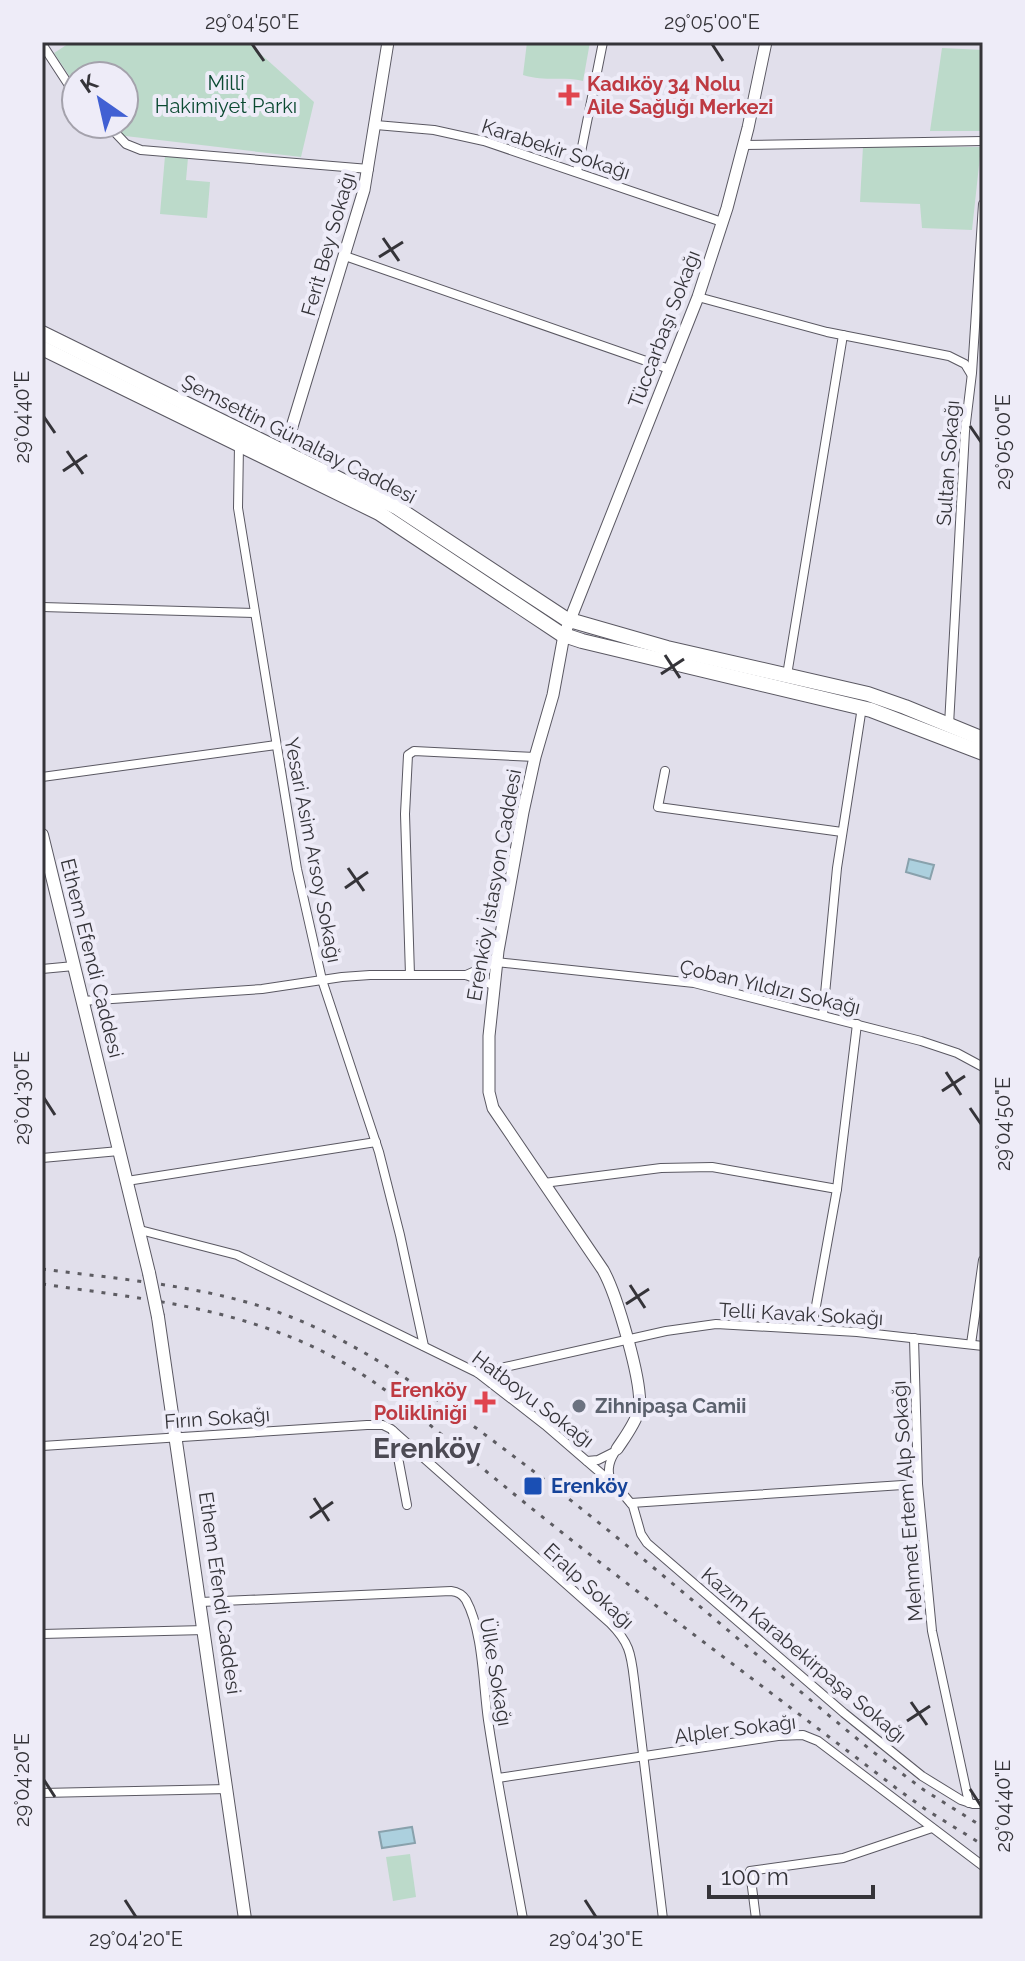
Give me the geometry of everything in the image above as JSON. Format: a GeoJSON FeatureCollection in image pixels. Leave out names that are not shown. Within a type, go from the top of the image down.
{"type":"FeatureCollection","features":[{"type":"Feature","properties":{"kind":"main road","name":"Şemsettin Günaltay Caddesi"},"geometry":{"type":"LineString","coordinates":[[42,333],[401,510],[571,621],[667,648],[876,697],[983,739]]}},
{"type":"Feature","properties":{"kind":"main road","name":"Şemsettin Günaltay Caddesi"},"geometry":{"type":"LineString","coordinates":[[46,352],[385,517],[564,635],[862,707],[983,753]]}},
{"type":"Feature","properties":{"kind":"main road","name":"Ethem Efendi Caddesi"},"geometry":{"type":"LineString","coordinates":[[42,835],[45,862],[140,1230],[158,1317],[245,1919]]}},
{"type":"Feature","properties":{"kind":"street","name":"Ferit Bey Sokağı"},"geometry":{"type":"LineString","coordinates":[[284,453],[362,198],[388,42]]}},
{"type":"Feature","properties":{"kind":"street"},"geometry":{"type":"LineString","coordinates":[[577,172],[603,42]]}},
{"type":"Feature","properties":{"kind":"street","name":"Tüccarbaşı Sokağı"},"geometry":{"type":"LineString","coordinates":[[571,621],[698,297],[743,145],[766,42]]}},
{"type":"Feature","properties":{"kind":"street"},"geometry":{"type":"LineString","coordinates":[[42,44],[60,72]]}},
{"type":"Feature","properties":{"kind":"street","name":"Karabekir Sokağı"},"geometry":{"type":"LineString","coordinates":[[376,125],[454,133],[491,143],[722,222]]}},
{"type":"Feature","properties":{"kind":"street"},"geometry":{"type":"LineString","coordinates":[[121,140],[141,150],[369,169]]}},
{"type":"Feature","properties":{"kind":"street"},"geometry":{"type":"LineString","coordinates":[[743,145],[983,141]]}},
{"type":"Feature","properties":{"kind":"street","name":"Sultan Sokağı"},"geometry":{"type":"LineString","coordinates":[[949,725],[965,431],[983,204]]}},
{"type":"Feature","properties":{"kind":"street"},"geometry":{"type":"LineString","coordinates":[[345,256],[669,369]]}},
{"type":"Feature","properties":{"kind":"street"},"geometry":{"type":"LineString","coordinates":[[698,297],[843,335],[949,356],[966,365],[971,377]]}},
{"type":"Feature","properties":{"kind":"street"},"geometry":{"type":"LineString","coordinates":[[787,675],[843,335]]}},
{"type":"Feature","properties":{"kind":"street"},"geometry":{"type":"LineString","coordinates":[[949,356],[963,354],[973,344]]}},
{"type":"Feature","properties":{"kind":"street","name":"Yesari Asim Arsoy Sokağı"},"geometry":{"type":"LineString","coordinates":[[239,445],[237,504],[297,869],[322,980],[376,1142],[424,1346]]}},
{"type":"Feature","properties":{"kind":"street"},"geometry":{"type":"LineString","coordinates":[[42,607],[254,613]]}},
{"type":"Feature","properties":{"kind":"street"},"geometry":{"type":"LineString","coordinates":[[564,635],[571,621]]}},
{"type":"Feature","properties":{"kind":"street","name":"Erenköy İstasyon Caddesi"},"geometry":{"type":"LineString","coordinates":[[564,635],[553,695],[523,812],[496,962],[489,1045],[491,1104],[607,1276],[627,1340],[640,1405],[634,1423],[617,1449]]}},
{"type":"Feature","properties":{"kind":"street"},"geometry":{"type":"LineString","coordinates":[[823,1015],[833,900],[862,707]]}},
{"type":"Feature","properties":{"kind":"street"},"geometry":{"type":"LineString","coordinates":[[42,777],[276,745]]}},
{"type":"Feature","properties":{"kind":"street"},"geometry":{"type":"LineString","coordinates":[[410,975],[405,814],[408,755],[414,751],[535,757]]}},
{"type":"Feature","properties":{"kind":"street"},"geometry":{"type":"LineString","coordinates":[[665,771],[658,807],[842,832]]}},
{"type":"Feature","properties":{"kind":"street"},"geometry":{"type":"LineString","coordinates":[[466,975],[496,962]]}},
{"type":"Feature","properties":{"kind":"street","name":"Çoban Yıldızı Sokağı"},"geometry":{"type":"LineString","coordinates":[[496,962],[682,981],[713,987],[941,1048],[983,1067]]}},
{"type":"Feature","properties":{"kind":"street"},"geometry":{"type":"LineString","coordinates":[[42,969],[74,966]]}},
{"type":"Feature","properties":{"kind":"street"},"geometry":{"type":"LineString","coordinates":[[82,1001],[262,989],[360,975],[466,975],[493,985]]}},
{"type":"Feature","properties":{"kind":"street"},"geometry":{"type":"LineString","coordinates":[[812,1328],[837,1189],[857,1024]]}},
{"type":"Feature","properties":{"kind":"street"},"geometry":{"type":"LineString","coordinates":[[127,1181],[376,1142]]}},
{"type":"Feature","properties":{"kind":"street"},"geometry":{"type":"LineString","coordinates":[[42,1158],[119,1151]]}},
{"type":"Feature","properties":{"kind":"street"},"geometry":{"type":"LineString","coordinates":[[544,1183],[661,1168],[712,1167],[837,1189]]}},
{"type":"Feature","properties":{"kind":"street","name":"Hatboyu Sokağı"},"geometry":{"type":"LineString","coordinates":[[140,1230],[237,1255],[478,1373],[612,1482],[631,1503]]}},
{"type":"Feature","properties":{"kind":"street"},"geometry":{"type":"LineString","coordinates":[[971,1344],[983,1260]]}},
{"type":"Feature","properties":{"kind":"street","name":"Telli Kavak Sokağı"},"geometry":{"type":"LineString","coordinates":[[478,1373],[687,1327],[716,1324],[812,1328],[983,1346]]}},
{"type":"Feature","properties":{"kind":"street","name":"Mehmet Ertem Alp Sokağı"},"geometry":{"type":"LineString","coordinates":[[914,1338],[918,1484],[934,1649],[969,1803]]}},
{"type":"Feature","properties":{"kind":"street","name":"Fırın Sokağı"},"geometry":{"type":"LineString","coordinates":[[42,1446],[375,1424],[385,1425],[393,1431]]}},
{"type":"Feature","properties":{"kind":"street"},"geometry":{"type":"LineString","coordinates":[[393,1431],[407,1505]]}},
{"type":"Feature","properties":{"kind":"street","name":"Eralp Sokağı"},"geometry":{"type":"LineString","coordinates":[[393,1431],[628,1644],[663,1919]]}},
{"type":"Feature","properties":{"kind":"street"},"geometry":{"type":"LineString","coordinates":[[587,1461],[602,1459],[617,1449]]}},
{"type":"Feature","properties":{"kind":"street"},"geometry":{"type":"LineString","coordinates":[[612,1482],[609,1466],[617,1449]]}},
{"type":"Feature","properties":{"kind":"street"},"geometry":{"type":"LineString","coordinates":[[631,1503],[918,1484]]}},
{"type":"Feature","properties":{"kind":"street","name":"Kazım Karabekirpaşa Sokağı"},"geometry":{"type":"LineString","coordinates":[[631,1503],[642,1537],[647,1543],[844,1713],[956,1798],[983,1804]]}},
{"type":"Feature","properties":{"kind":"street","name":"Ülke Sokağı"},"geometry":{"type":"LineString","coordinates":[[201,1602],[459,1593],[467,1604],[477,1636],[523,1919]]}},
{"type":"Feature","properties":{"kind":"street"},"geometry":{"type":"LineString","coordinates":[[42,1634],[205,1630]]}},
{"type":"Feature","properties":{"kind":"street","name":"Alpler Sokağı"},"geometry":{"type":"LineString","coordinates":[[498,1778],[785,1735],[809,1736],[983,1866]]}},
{"type":"Feature","properties":{"kind":"street"},"geometry":{"type":"LineString","coordinates":[[42,1793],[228,1789]]}},
{"type":"Feature","properties":{"kind":"street"},"geometry":{"type":"LineString","coordinates":[[756,1919],[750,1871],[843,1858],[932,1828]]}},
{"type":"Feature","properties":{"kind":"green space","name":"Millî Hakimiyet Parkı"},"geometry":{"type":"Polygon","coordinates":[[[71,42],[252,42],[253,47],[314,102],[301,157],[140,138],[140,60],[60,62],[54,53],[71,42]]]}},
{"type":"Feature","properties":{"kind":"green space"},"geometry":{"type":"Polygon","coordinates":[[[527,42],[590,42],[583,81],[523,75],[527,42]]]}},
{"type":"Feature","properties":{"kind":"green space"},"geometry":{"type":"Polygon","coordinates":[[[942,48],[983,50],[981,131],[930,131],[942,48]]]}},
{"type":"Feature","properties":{"kind":"green space"},"geometry":{"type":"Polygon","coordinates":[[[863,146],[981,147],[972,230],[922,228],[920,204],[860,202],[863,146]]]}},
{"type":"Feature","properties":{"kind":"green space"},"geometry":{"type":"Polygon","coordinates":[[[165,156],[188,158],[186,180],[210,182],[207,218],[160,214],[165,156]]]}},
{"type":"Feature","properties":{"kind":"green space"},"geometry":{"type":"Polygon","coordinates":[[[410,1854],[416,1897],[393,1901],[386,1857],[410,1854]]]}},
{"type":"Feature","properties":{"kind":"water"},"geometry":{"type":"Polygon","coordinates":[[[909,859],[934,865],[930,879],[906,872],[909,859]]]}},
{"type":"Feature","properties":{"kind":"water"},"geometry":{"type":"Polygon","coordinates":[[[412,1827],[415,1843],[382,1848],[379,1832],[412,1827]]]}},
{"type":"Feature","properties":{"kind":"railway"},"geometry":{"type":"LineString","coordinates":[[42,1269],[200,1291],[261,1306],[321,1330],[378,1361],[460,1416],[558,1490],[872,1751],[924,1790],[983,1827]]}},
{"type":"Feature","properties":{"kind":"railway"},"geometry":{"type":"LineString","coordinates":[[42,1284],[144,1299],[242,1320],[307,1344],[361,1373],[588,1553],[896,1788],[983,1845]]}},
{"type":"Feature","properties":{"kind":"place","name":"Kadıköy 34 Nolu Aile Sağlığı Merkezi"},"geometry":{"type":"Point","coordinates":[569,95]}},
{"type":"Feature","properties":{"kind":"place","name":"Erenköy Polikliniği"},"geometry":{"type":"Point","coordinates":[485,1402]}},
{"type":"Feature","properties":{"kind":"place","name":"Zihnipaşa Camii"},"geometry":{"type":"Point","coordinates":[579,1406]}},
{"type":"Feature","properties":{"kind":"place","name":"Erenköy"},"geometry":{"type":"Point","coordinates":[533,1486]}},
{"type":"Feature","properties":{"kind":"district","name":"Erenköy"},"geometry":{"type":"Point","coordinates":[427,1448]}}]}
